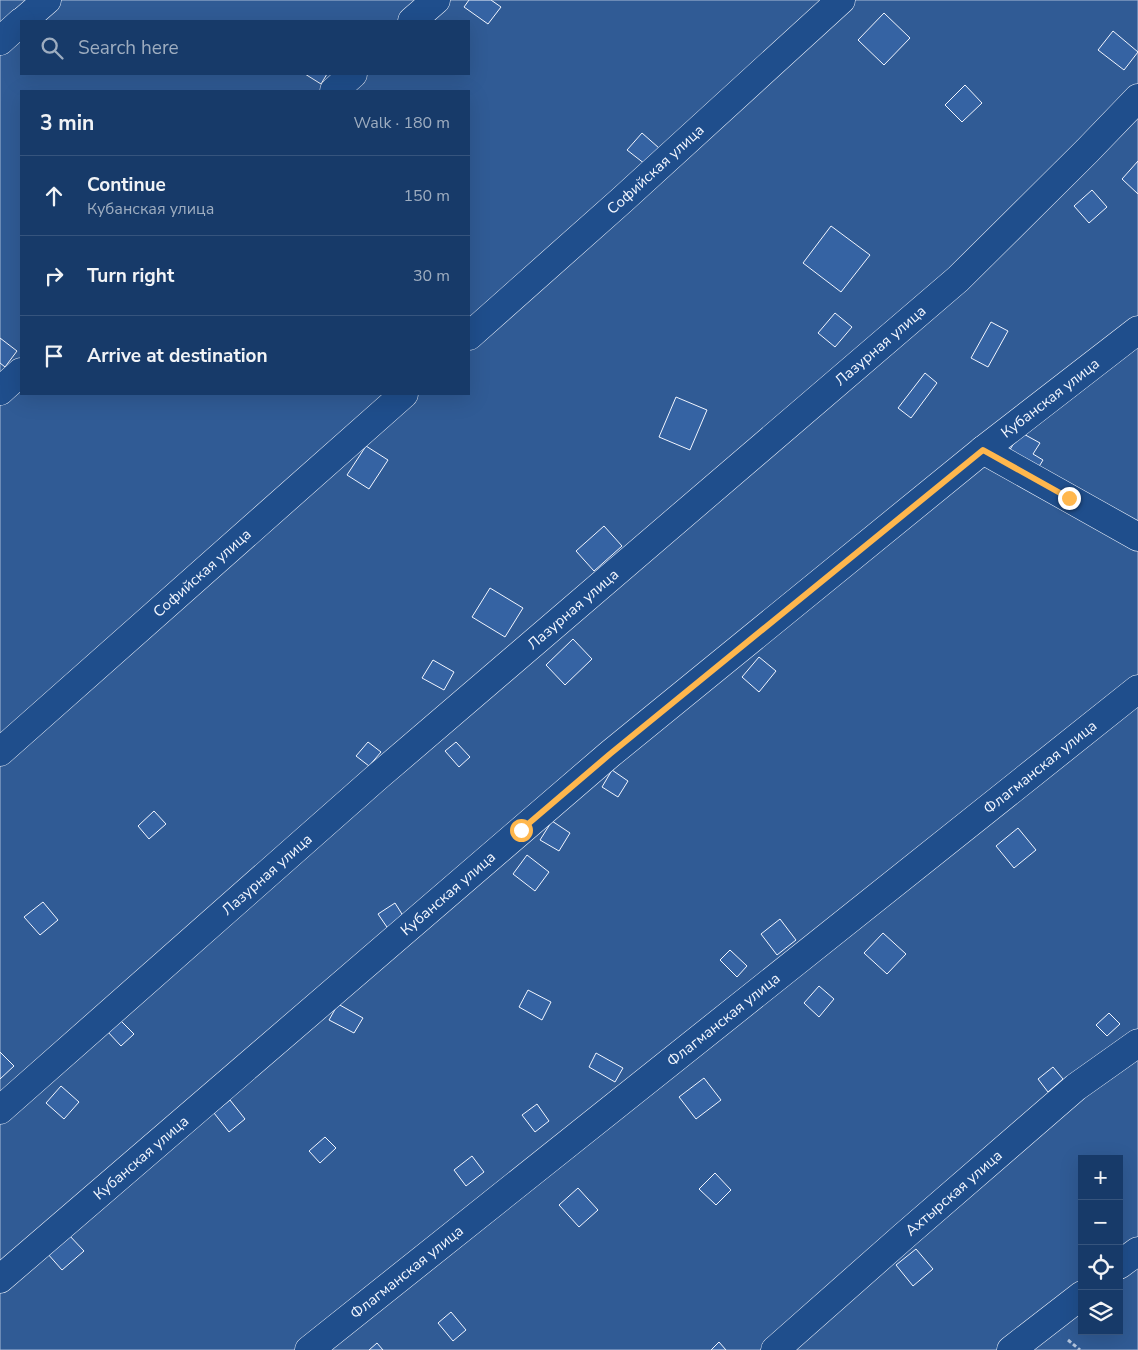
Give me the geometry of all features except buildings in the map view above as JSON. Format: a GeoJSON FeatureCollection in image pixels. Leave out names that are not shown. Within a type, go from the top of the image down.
{"type":"FeatureCollection","features":[{"type":"Feature","properties":{"kind":"lane"},"geometry":{"type":"LineString","coordinates":[[24,20],[47,0]]}},
{"type":"Feature","properties":{"kind":"lane"},"geometry":{"type":"LineString","coordinates":[[413,20],[436,0]]}},
{"type":"Feature","properties":{"kind":"lane","name":"Софийская улица"},"geometry":{"type":"LineString","coordinates":[[470,335],[629,194],[841,0]]}},
{"type":"Feature","properties":{"kind":"lane"},"geometry":{"type":"LineString","coordinates":[[0,41],[20,24]]}},
{"type":"Feature","properties":{"kind":"lane"},"geometry":{"type":"LineString","coordinates":[[335,90],[353,75]]}},
{"type":"Feature","properties":{"kind":"lane","name":"Лазурная улица"},"geometry":{"type":"LineString","coordinates":[[0,1110],[376,778],[958,279],[1138,98]]}},
{"type":"Feature","properties":{"kind":"lane","name":"Кубанская улица"},"geometry":{"type":"LineString","coordinates":[[0,1278],[610,754],[983,450],[1138,330]]}},
{"type":"Feature","properties":{"kind":"lane"},"geometry":{"type":"LineString","coordinates":[[0,391],[20,373]]}},
{"type":"Feature","properties":{"kind":"lane","name":"Софийская улица"},"geometry":{"type":"LineString","coordinates":[[0,752],[403,395]]}},
{"type":"Feature","properties":{"kind":"lane"},"geometry":{"type":"LineString","coordinates":[[983,450],[1138,537]]}},
{"type":"Feature","properties":{"kind":"lane","name":"Флагманская улица"},"geometry":{"type":"LineString","coordinates":[[309,1350],[1138,688]]}},
{"type":"Feature","properties":{"kind":"lane","name":"Ахтырская улица"},"geometry":{"type":"LineString","coordinates":[[776,1350],[1076,1087],[1138,1043]]}},
{"type":"Feature","properties":{"kind":"lane"},"geometry":{"type":"LineString","coordinates":[[1123,1263],[1138,1251]]}},
{"type":"Feature","properties":{"kind":"lane"},"geometry":{"type":"LineString","coordinates":[[1011,1350],[1078,1298]]}},
{"type":"Feature","properties":{"kind":"shaded area"},"geometry":{"type":"Polygon","coordinates":[[[0,0],[1138,0],[1138,1350],[0,1350],[0,0]]]}},
{"type":"Feature","properties":{"kind":"route"},"geometry":{"type":"LineString","coordinates":[[521,830],[610,754],[983,450],[1069,498]]}}]}
